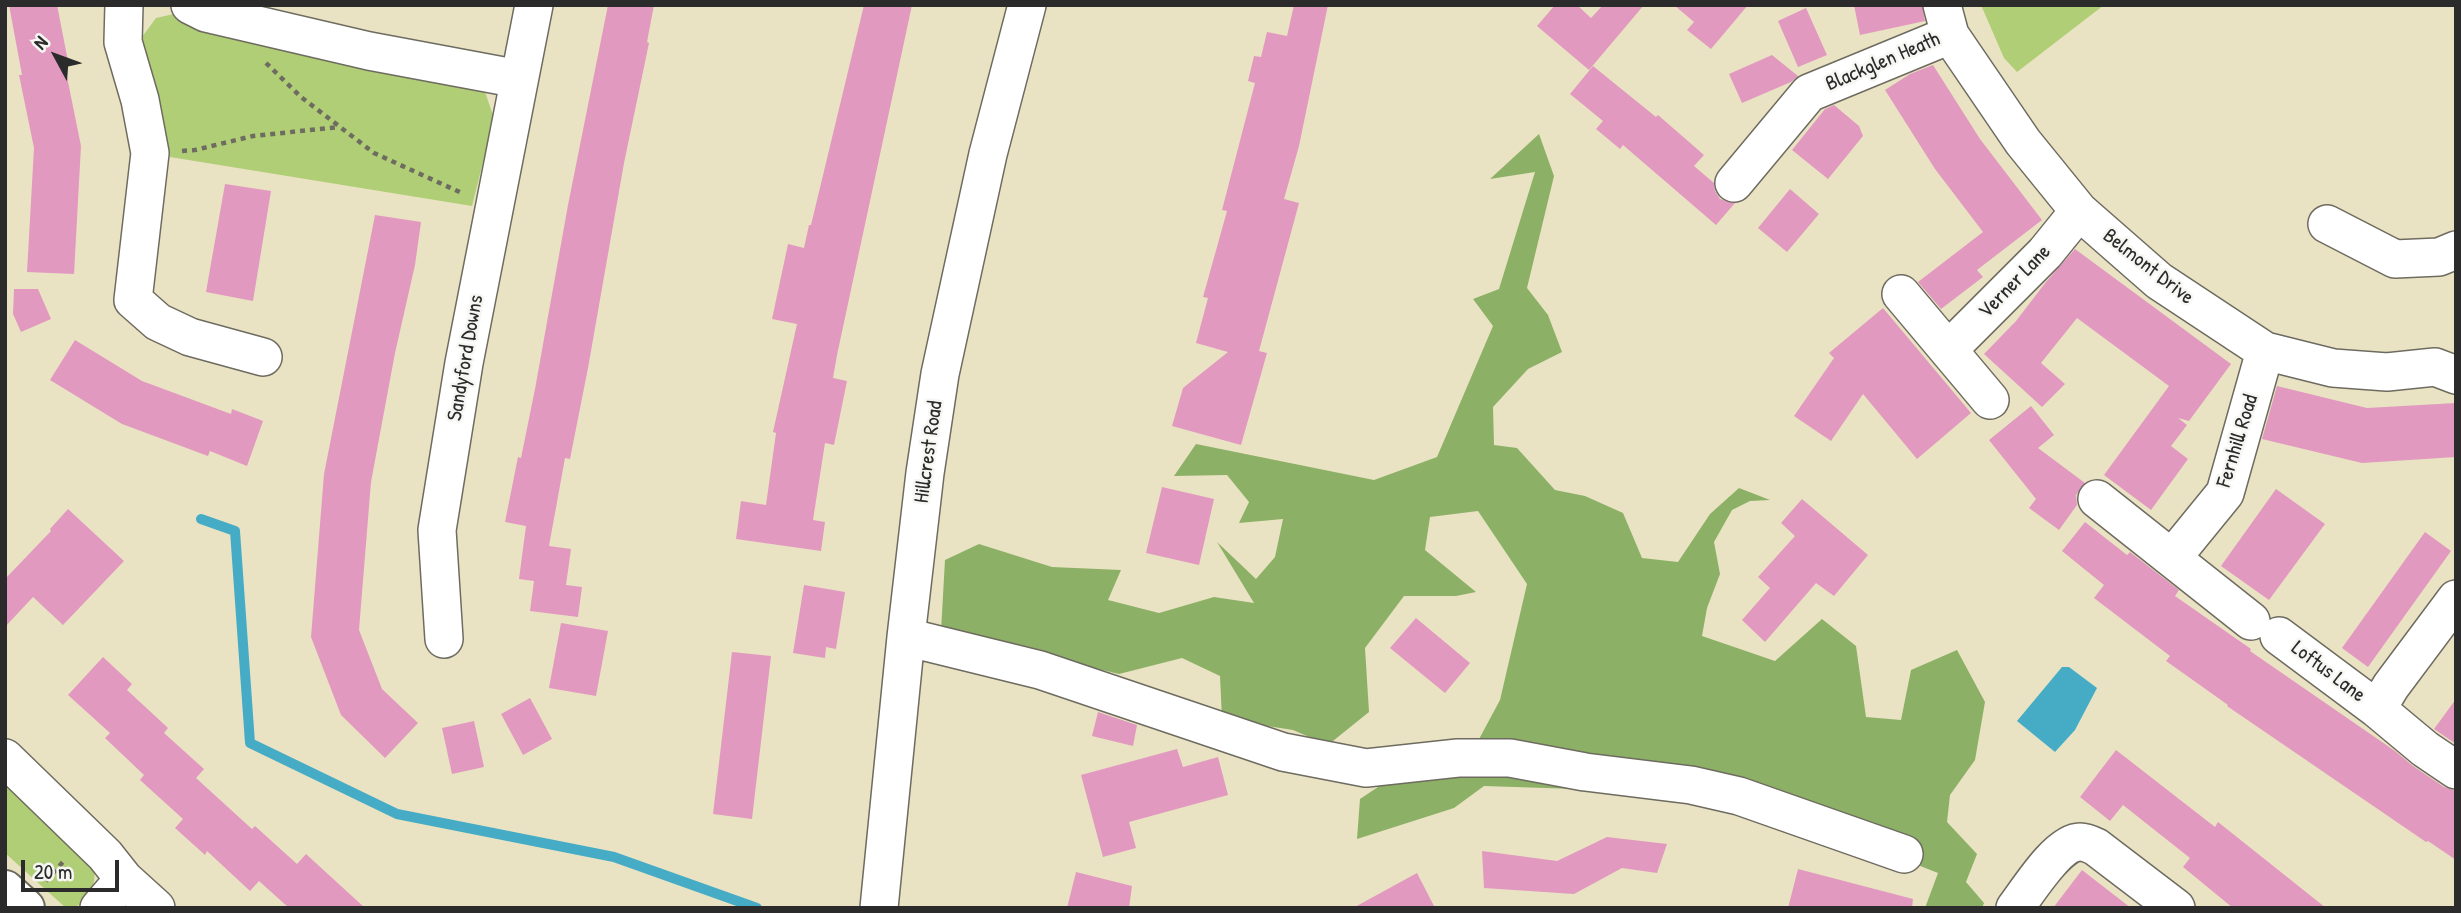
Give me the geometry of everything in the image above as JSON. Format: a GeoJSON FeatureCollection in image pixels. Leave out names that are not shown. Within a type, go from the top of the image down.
{"type":"FeatureCollection","features":[{"type":"Feature","properties":{"kind":"main road"},"geometry":{"type":"LineString","coordinates":[[5,890],[25,908]]}},
{"type":"Feature","properties":{"kind":"street"},"geometry":{"type":"LineString","coordinates":[[124,5],[123,42],[140,100],[150,153],[133,300],[158,322],[190,337],[263,357]]}},
{"type":"Feature","properties":{"kind":"street"},"geometry":{"type":"LineString","coordinates":[[190,5],[206,13],[236,21],[369,51],[519,79]]}},
{"type":"Feature","properties":{"kind":"street","name":"Sandyford Downs"},"geometry":{"type":"LineString","coordinates":[[444,639],[436,530],[464,363],[534,5]]}},
{"type":"Feature","properties":{"kind":"street","name":"Hillcrest Road"},"geometry":{"type":"LineString","coordinates":[[879,907],[925,473],[944,350],[996,120],[1027,5]]}},
{"type":"Feature","properties":{"kind":"street","name":"Blackglen Heath"},"geometry":{"type":"LineString","coordinates":[[1734,183],[1809,93],[1946,20]]}},
{"type":"Feature","properties":{"kind":"street","name":"Belmont Drive"},"geometry":{"type":"LineString","coordinates":[[1946,20],[2023,142],[2079,211],[2159,281],[2266,351],[2333,368],[2387,372],[2435,367],[2456,375]]}},
{"type":"Feature","properties":{"kind":"street","name":"Verner Lane"},"geometry":{"type":"LineString","coordinates":[[1948,350],[2045,253],[2079,211]]}},
{"type":"Feature","properties":{"kind":"street"},"geometry":{"type":"LineString","coordinates":[[2327,224],[2395,259],[2439,257],[2456,250]]}},
{"type":"Feature","properties":{"kind":"street"},"geometry":{"type":"LineString","coordinates":[[1901,294],[1990,400]]}},
{"type":"Feature","properties":{"kind":"street","name":"Fernhill Road"},"geometry":{"type":"LineString","coordinates":[[2172,558],[2225,493],[2266,351]]}},
{"type":"Feature","properties":{"kind":"street"},"geometry":{"type":"LineString","coordinates":[[2097,499],[2172,558]]}},
{"type":"Feature","properties":{"kind":"street","name":"Loftus Lane"},"geometry":{"type":"LineString","coordinates":[[2172,558],[2456,770]]}},
{"type":"Feature","properties":{"kind":"street","name":"Loftus Lane"},"geometry":{"type":"LineString","coordinates":[[2377,709],[2456,599]]}},
{"type":"Feature","properties":{"kind":"street"},"geometry":{"type":"LineString","coordinates":[[906,637],[1040,670],[1283,752],[1366,768],[1458,758],[1510,758],[1585,772],[1692,785],[1739,796],[1904,855]]}},
{"type":"Feature","properties":{"kind":"street"},"geometry":{"type":"LineString","coordinates":[[5,758],[156,908]]}},
{"type":"Feature","properties":{"kind":"street"},"geometry":{"type":"LineString","coordinates":[[2015,908],[2055,857],[2067,846],[2082,842],[2096,847],[2176,908]]}},
{"type":"Feature","properties":{"kind":"street"},"geometry":{"type":"LineString","coordinates":[[99,908],[124,879]]}},
{"type":"Feature","properties":{"kind":"path"},"geometry":{"type":"LineString","coordinates":[[236,21],[248,46],[301,97],[374,153],[494,206]]}},
{"type":"Feature","properties":{"kind":"path"},"geometry":{"type":"LineString","coordinates":[[150,153],[195,150],[253,136],[340,127]]}},
{"type":"Feature","properties":{"kind":"green space"},"geometry":{"type":"Polygon","coordinates":[[[1981,5],[2104,5],[2017,72],[2004,58],[1981,5]]]}},
{"type":"Feature","properties":{"kind":"green space"},"geometry":{"type":"Polygon","coordinates":[[[174,14],[204,27],[474,83],[485,92],[494,118],[472,206],[170,157],[161,114],[143,56],[142,37],[156,18],[174,14]]]}},
{"type":"Feature","properties":{"kind":"green space"},"geometry":{"type":"Polygon","coordinates":[[[1539,134],[1554,176],[1527,288],[1548,315],[1562,352],[1528,369],[1493,407],[1494,445],[1517,448],[1555,490],[1585,496],[1623,513],[1642,558],[1678,562],[1710,514],[1739,488],[1770,500],[1750,501],[1732,510],[1714,542],[1720,574],[1707,608],[1702,636],[1775,661],[1822,619],[1856,646],[1866,717],[1901,720],[1911,670],[1957,650],[1985,702],[1975,760],[1950,795],[1947,822],[1977,854],[1966,882],[1984,903],[1982,908],[1925,908],[1938,873],[1837,833],[1722,782],[1677,803],[1576,789],[1484,786],[1454,808],[1357,839],[1360,799],[1423,757],[1478,741],[1500,700],[1527,584],[1478,511],[1430,517],[1425,550],[1476,592],[1456,596],[1404,596],[1365,648],[1369,712],[1328,745],[1293,730],[1222,719],[1220,676],[1182,658],[1119,674],[941,631],[945,560],[979,544],[1052,567],[1121,570],[1108,600],[1159,613],[1214,597],[1254,603],[1217,542],[1256,579],[1275,557],[1283,519],[1239,523],[1249,502],[1227,475],[1174,476],[1196,444],[1374,480],[1437,457],[1493,326],[1473,299],[1499,289],[1535,172],[1490,179],[1539,134]]]}},
{"type":"Feature","properties":{"kind":"green space"},"geometry":{"type":"Polygon","coordinates":[[[5,779],[94,868],[92,889],[80,905],[66,908],[5,853],[5,779]]]}},
{"type":"Feature","properties":{"kind":"water"},"geometry":{"type":"Polygon","coordinates":[[[2062,667],[2069,667],[2097,688],[2075,730],[2055,752],[2017,721],[2062,667]]]}},
{"type":"Feature","properties":{"kind":"building"},"geometry":{"type":"Polygon","coordinates":[[[9,5],[57,5],[68,61],[64,62],[81,146],[74,274],[27,272],[34,148],[19,75],[22,75],[9,5]]]}},
{"type":"Feature","properties":{"kind":"building"},"geometry":{"type":"Polygon","coordinates":[[[608,5],[654,5],[588,368],[570,459],[565,458],[549,546],[571,549],[566,585],[582,587],[578,617],[530,611],[534,581],[519,579],[526,526],[505,522],[535,389],[608,5]]]}},
{"type":"Feature","properties":{"kind":"building"},"geometry":{"type":"Polygon","coordinates":[[[864,5],[912,5],[833,378],[847,381],[834,445],[825,443],[813,520],[825,522],[821,551],[736,539],[741,501],[766,505],[776,433],[773,432],[797,324],[772,319],[788,244],[804,248],[811,225],[864,5]]]}},
{"type":"Feature","properties":{"kind":"building"},"geometry":{"type":"Polygon","coordinates":[[[1294,5],[1328,5],[1299,146],[1284,199],[1299,203],[1259,351],[1267,353],[1241,445],[1172,426],[1183,388],[1228,352],[1196,343],[1208,298],[1203,297],[1227,211],[1222,210],[1255,83],[1248,81],[1254,56],[1261,57],[1267,32],[1287,36],[1294,5]]]}},
{"type":"Feature","properties":{"kind":"building"},"geometry":{"type":"Polygon","coordinates":[[[1555,5],[1577,5],[1591,18],[1603,5],[1644,5],[1589,70],[1537,26],[1555,5]]]}},
{"type":"Feature","properties":{"kind":"building"},"geometry":{"type":"Polygon","coordinates":[[[1674,5],[1748,5],[1711,49],[1687,30],[1694,22],[1674,5]]]}},
{"type":"Feature","properties":{"kind":"building"},"geometry":{"type":"Polygon","coordinates":[[[1854,5],[1922,5],[1925,21],[1860,35],[1854,5]]]}},
{"type":"Feature","properties":{"kind":"building"},"geometry":{"type":"Polygon","coordinates":[[[1806,8],[1827,55],[1798,67],[1778,21],[1806,8]]]}},
{"type":"Feature","properties":{"kind":"building"},"geometry":{"type":"Polygon","coordinates":[[[1772,55],[1798,76],[1791,82],[1742,103],[1729,74],[1772,55]]]}},
{"type":"Feature","properties":{"kind":"building"},"geometry":{"type":"Polygon","coordinates":[[[1933,65],[1980,139],[2042,220],[1977,270],[1983,277],[1941,309],[1918,282],[1983,232],[1935,169],[1885,90],[1910,74],[1933,65]]]}},
{"type":"Feature","properties":{"kind":"building"},"geometry":{"type":"Polygon","coordinates":[[[1593,66],[1656,117],[1658,115],[1704,155],[1694,166],[1714,183],[1720,199],[1735,203],[1716,225],[1623,145],[1620,149],[1596,129],[1603,121],[1570,94],[1593,66]]]}},
{"type":"Feature","properties":{"kind":"building"},"geometry":{"type":"Polygon","coordinates":[[[1834,105],[1859,126],[1863,136],[1828,179],[1792,150],[1825,109],[1834,105]]]}},
{"type":"Feature","properties":{"kind":"building"},"geometry":{"type":"Polygon","coordinates":[[[225,184],[271,191],[253,301],[206,292],[225,184]]]}},
{"type":"Feature","properties":{"kind":"building"},"geometry":{"type":"Polygon","coordinates":[[[1790,189],[1819,214],[1787,252],[1758,228],[1790,189]]]}},
{"type":"Feature","properties":{"kind":"building"},"geometry":{"type":"Polygon","coordinates":[[[375,215],[421,222],[415,265],[395,353],[371,482],[359,630],[382,689],[418,723],[385,758],[341,715],[311,637],[324,474],[375,215]]]}},
{"type":"Feature","properties":{"kind":"building"},"geometry":{"type":"Polygon","coordinates":[[[2075,249],[2231,364],[2189,421],[2178,418],[2187,425],[2171,446],[2188,459],[2151,510],[2104,475],[2169,386],[2077,318],[2041,363],[2065,384],[2042,407],[1984,354],[2016,321],[2075,249]]]}},
{"type":"Feature","properties":{"kind":"building"},"geometry":{"type":"Polygon","coordinates":[[[14,289],[38,289],[51,319],[21,332],[13,314],[14,289]]]}},
{"type":"Feature","properties":{"kind":"building"},"geometry":{"type":"Polygon","coordinates":[[[1883,308],[1971,413],[1917,459],[1863,394],[1831,441],[1794,416],[1834,358],[1829,353],[1883,308]]]}},
{"type":"Feature","properties":{"kind":"building"},"geometry":{"type":"Polygon","coordinates":[[[75,340],[142,381],[231,414],[232,409],[263,421],[247,466],[210,451],[208,456],[122,424],[50,380],[75,340]]]}},
{"type":"Feature","properties":{"kind":"building"},"geometry":{"type":"Polygon","coordinates":[[[2277,386],[2367,408],[2456,403],[2456,457],[2362,463],[2262,439],[2277,386]]]}},
{"type":"Feature","properties":{"kind":"building"},"geometry":{"type":"Polygon","coordinates":[[[2031,406],[2054,435],[2038,448],[2085,483],[2076,495],[2077,505],[2059,530],[2029,508],[2036,499],[1989,440],[2031,406]]]}},
{"type":"Feature","properties":{"kind":"building"},"geometry":{"type":"Polygon","coordinates":[[[1162,487],[1214,499],[1199,565],[1146,553],[1162,487]]]}},
{"type":"Feature","properties":{"kind":"building"},"geometry":{"type":"Polygon","coordinates":[[[2276,489],[2325,524],[2269,600],[2221,566],[2276,489]]]}},
{"type":"Feature","properties":{"kind":"building"},"geometry":{"type":"Polygon","coordinates":[[[1802,499],[1868,555],[1834,596],[1816,583],[1765,642],[1742,620],[1770,588],[1758,577],[1795,536],[1781,523],[1802,499]]]}},
{"type":"Feature","properties":{"kind":"building"},"geometry":{"type":"Polygon","coordinates":[[[68,509],[124,561],[63,625],[33,597],[5,627],[5,579],[68,509]]]}},
{"type":"Feature","properties":{"kind":"building"},"geometry":{"type":"Polygon","coordinates":[[[2085,522],[2127,555],[2130,552],[2179,590],[2175,596],[2251,649],[2250,651],[2413,766],[2444,787],[2456,791],[2456,860],[2227,706],[2166,661],[2170,656],[2094,598],[2104,585],[2062,551],[2085,522]]]}},
{"type":"Feature","properties":{"kind":"building"},"geometry":{"type":"Polygon","coordinates":[[[2425,532],[2451,551],[2368,667],[2342,648],[2425,532]]]}},
{"type":"Feature","properties":{"kind":"building"},"geometry":{"type":"Polygon","coordinates":[[[804,585],[845,592],[836,649],[826,647],[825,658],[793,653],[804,585]]]}},
{"type":"Feature","properties":{"kind":"building"},"geometry":{"type":"Polygon","coordinates":[[[1416,618],[1470,663],[1445,693],[1390,648],[1416,618]]]}},
{"type":"Feature","properties":{"kind":"building"},"geometry":{"type":"Polygon","coordinates":[[[561,623],[608,631],[596,696],[549,688],[561,623]]]}},
{"type":"Feature","properties":{"kind":"building"},"geometry":{"type":"Polygon","coordinates":[[[732,652],[771,656],[752,819],[713,814],[732,652]]]}},
{"type":"Feature","properties":{"kind":"building"},"geometry":{"type":"Polygon","coordinates":[[[103,657],[132,684],[127,690],[168,728],[164,733],[204,769],[196,778],[252,829],[255,826],[297,864],[306,854],[365,908],[289,908],[259,881],[250,891],[207,851],[205,855],[175,828],[183,819],[140,780],[144,775],[105,738],[110,733],[68,695],[103,657]]]}},
{"type":"Feature","properties":{"kind":"building"},"geometry":{"type":"Polygon","coordinates":[[[530,698],[552,739],[523,755],[501,714],[530,698]]]}},
{"type":"Feature","properties":{"kind":"building"},"geometry":{"type":"Polygon","coordinates":[[[2456,699],[2456,744],[2434,729],[2456,699]]]}},
{"type":"Feature","properties":{"kind":"building"},"geometry":{"type":"Polygon","coordinates":[[[1098,712],[1137,725],[1133,746],[1092,736],[1098,712]]]}},
{"type":"Feature","properties":{"kind":"building"},"geometry":{"type":"Polygon","coordinates":[[[474,721],[484,767],[452,774],[442,728],[474,721]]]}},
{"type":"Feature","properties":{"kind":"building"},"geometry":{"type":"Polygon","coordinates":[[[1177,749],[1183,767],[1218,757],[1228,795],[1129,822],[1136,848],[1103,857],[1081,775],[1177,749]]]}},
{"type":"Feature","properties":{"kind":"building"},"geometry":{"type":"Polygon","coordinates":[[[2116,750],[2215,827],[2218,822],[2326,908],[2233,908],[2183,867],[2190,858],[2123,805],[2110,821],[2080,797],[2116,750]]]}},
{"type":"Feature","properties":{"kind":"building"},"geometry":{"type":"Polygon","coordinates":[[[1607,837],[1667,844],[1657,873],[1622,868],[1574,894],[1484,888],[1482,851],[1557,861],[1607,837]]]}},
{"type":"Feature","properties":{"kind":"building"},"geometry":{"type":"Polygon","coordinates":[[[1798,869],[1913,899],[1912,908],[1788,908],[1798,869]]]}},
{"type":"Feature","properties":{"kind":"building"},"geometry":{"type":"Polygon","coordinates":[[[2082,870],[2131,908],[2053,908],[2082,870]]]}},
{"type":"Feature","properties":{"kind":"building"},"geometry":{"type":"Polygon","coordinates":[[[1076,872],[1132,886],[1129,908],[1067,908],[1076,872]]]}},
{"type":"Feature","properties":{"kind":"building"},"geometry":{"type":"Polygon","coordinates":[[[1417,873],[1435,908],[1353,908],[1417,873]]]}},
{"type":"Feature","properties":{"kind":"waterway"},"geometry":{"type":"LineString","coordinates":[[201,519],[235,531],[250,743],[397,814],[614,857],[757,908]]}}]}
